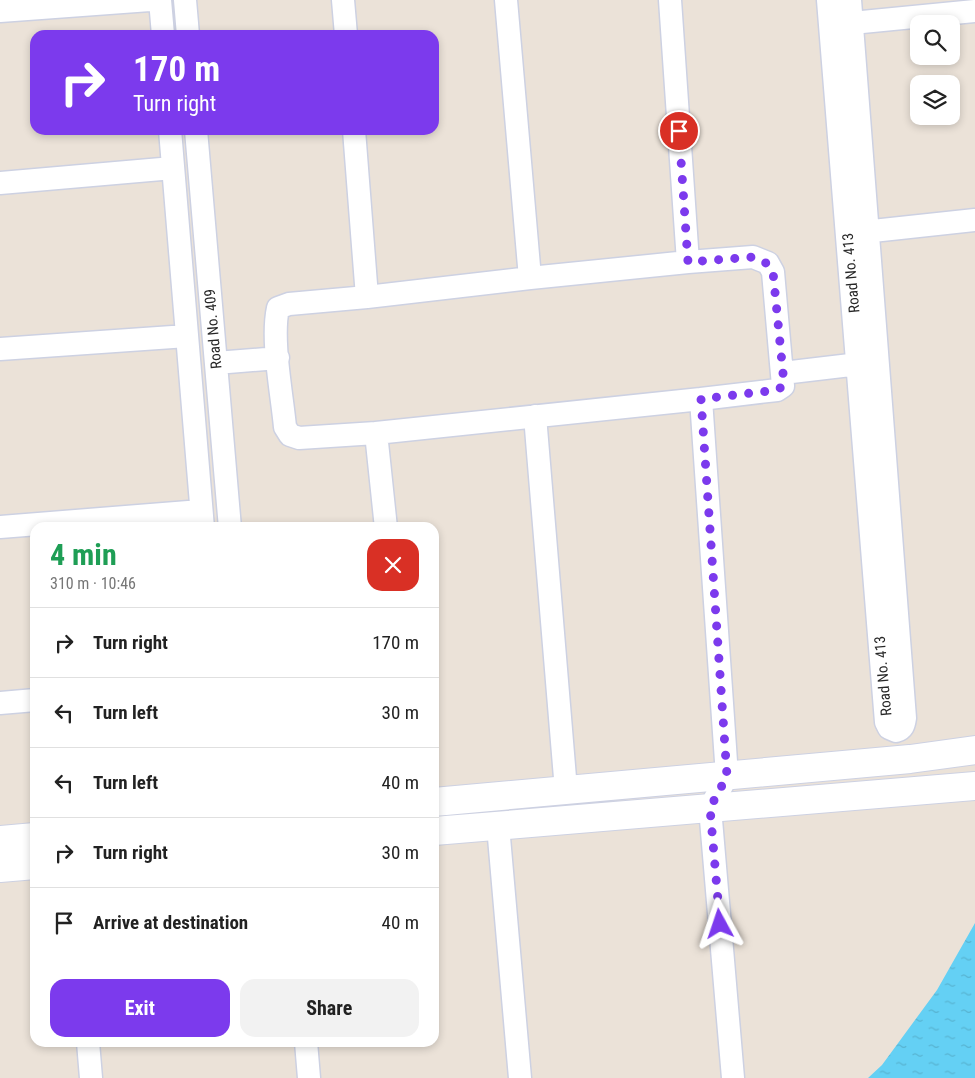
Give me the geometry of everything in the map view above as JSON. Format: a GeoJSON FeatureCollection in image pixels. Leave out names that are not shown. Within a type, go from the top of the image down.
{"type":"FeatureCollection","features":[{"type":"Feature","properties":{"kind":"street"},"geometry":{"type":"LineString","coordinates":[[0,11],[150,0]]}},
{"type":"Feature","properties":{"kind":"street"},"geometry":{"type":"LineString","coordinates":[[160,0],[163,30]]}},
{"type":"Feature","properties":{"kind":"street"},"geometry":{"type":"LineString","coordinates":[[185,0],[188,30]]}},
{"type":"Feature","properties":{"kind":"street"},"geometry":{"type":"LineString","coordinates":[[343,0],[346,30]]}},
{"type":"Feature","properties":{"kind":"street"},"geometry":{"type":"LineString","coordinates":[[506,0],[530,278]]}},
{"type":"Feature","properties":{"kind":"street"},"geometry":{"type":"LineString","coordinates":[[670,0],[688,262]]}},
{"type":"Feature","properties":{"kind":"street","name":"Road No. 413"},"geometry":{"type":"LineString","coordinates":[[828,0],[858,233],[905,718],[901,730],[896,731],[888,728],[886,722],[858,364],[858,233],[850,0]]}},
{"type":"Feature","properties":{"kind":"street"},"geometry":{"type":"LineString","coordinates":[[852,24],[975,11]]}},
{"type":"Feature","properties":{"kind":"street","name":"Road No. 409"},"geometry":{"type":"LineString","coordinates":[[171,135],[202,519]]}},
{"type":"Feature","properties":{"kind":"street","name":"Road No. 409"},"geometry":{"type":"LineString","coordinates":[[196,135],[229,522]]}},
{"type":"Feature","properties":{"kind":"street"},"geometry":{"type":"LineString","coordinates":[[354,135],[367,297]]}},
{"type":"Feature","properties":{"kind":"street"},"geometry":{"type":"LineString","coordinates":[[0,183],[174,168]]}},
{"type":"Feature","properties":{"kind":"street"},"geometry":{"type":"LineString","coordinates":[[858,233],[975,220]]}},
{"type":"Feature","properties":{"kind":"street"},"geometry":{"type":"LineString","coordinates":[[753,257],[762,259],[768,263],[773,272],[783,386],[777,390],[701,399],[376,433],[299,438],[290,435],[285,427],[278,358],[276,317],[278,308],[289,304],[530,278],[688,262],[753,257]]}},
{"type":"Feature","properties":{"kind":"street"},"geometry":{"type":"LineString","coordinates":[[0,349],[187,336]]}},
{"type":"Feature","properties":{"kind":"street"},"geometry":{"type":"LineString","coordinates":[[216,363],[278,358]]}},
{"type":"Feature","properties":{"kind":"street"},"geometry":{"type":"LineString","coordinates":[[783,373],[858,364]]}},
{"type":"Feature","properties":{"kind":"street"},"geometry":{"type":"LineString","coordinates":[[701,399],[727,776],[710,808],[733,1078]]}},
{"type":"Feature","properties":{"kind":"street"},"geometry":{"type":"LineString","coordinates":[[535,416],[566,790]]}},
{"type":"Feature","properties":{"kind":"street"},"geometry":{"type":"LineString","coordinates":[[376,433],[385,522]]}},
{"type":"Feature","properties":{"kind":"street"},"geometry":{"type":"LineString","coordinates":[[126,522],[202,519]]}},
{"type":"Feature","properties":{"kind":"street"},"geometry":{"type":"LineString","coordinates":[[0,527],[30,526]]}},
{"type":"Feature","properties":{"kind":"street"},"geometry":{"type":"LineString","coordinates":[[0,703],[30,700]]}},
{"type":"Feature","properties":{"kind":"street"},"geometry":{"type":"LineString","coordinates":[[439,802],[910,759],[975,750]]}},
{"type":"Feature","properties":{"kind":"street"},"geometry":{"type":"LineString","coordinates":[[439,831],[975,786]]}},
{"type":"Feature","properties":{"kind":"street"},"geometry":{"type":"LineString","coordinates":[[498,826],[520,1078]]}},
{"type":"Feature","properties":{"kind":"street"},"geometry":{"type":"LineString","coordinates":[[0,840],[30,837]]}},
{"type":"Feature","properties":{"kind":"street"},"geometry":{"type":"LineString","coordinates":[[0,868],[30,865]]}},
{"type":"Feature","properties":{"kind":"street"},"geometry":{"type":"LineString","coordinates":[[88,1047],[91,1078]]}},
{"type":"Feature","properties":{"kind":"street"},"geometry":{"type":"LineString","coordinates":[[306,1047],[309,1078]]}},
{"type":"Feature","properties":{"kind":"water"},"geometry":{"type":"Polygon","coordinates":[[[975,923],[975,1078],[868,1078],[882,1065],[937,990],[975,923]]]}},
{"type":"Feature","properties":{"kind":"route"},"geometry":{"type":"LineString","coordinates":[[679,131],[688,262],[753,257],[768,263],[773,272],[783,373],[783,386],[777,390],[701,399],[727,776],[710,808],[720,924]]}}]}
